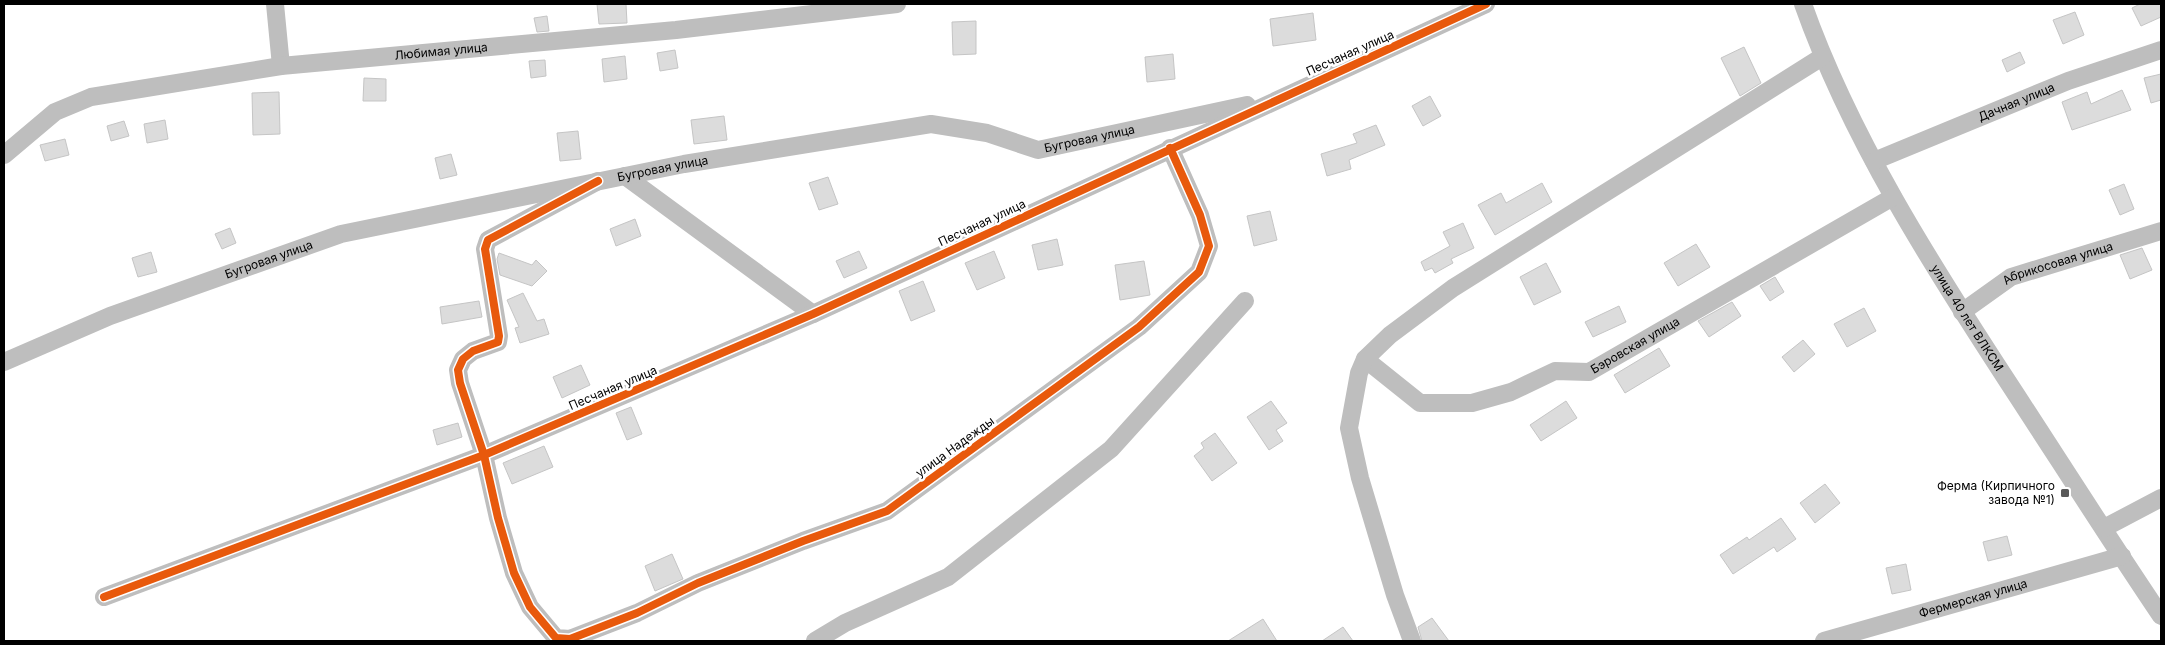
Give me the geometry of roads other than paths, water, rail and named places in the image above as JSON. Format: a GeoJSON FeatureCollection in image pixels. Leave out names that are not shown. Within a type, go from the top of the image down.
{"type":"FeatureCollection","features":[{"type":"Feature","properties":{"kind":"street"},"geometry":{"type":"LineString","coordinates":[[275,4],[281,66]]}},
{"type":"Feature","properties":{"kind":"street","name":"Любимая улица"},"geometry":{"type":"LineString","coordinates":[[4,155],[55,112],[92,97],[281,66],[676,30],[897,4]]}},
{"type":"Feature","properties":{"kind":"street","name":"Песчаная улица"},"geometry":{"type":"LineString","coordinates":[[104,597],[484,455],[813,314],[1486,4]]}},
{"type":"Feature","properties":{"kind":"street","name":"улица 40 лет ВЛКСМ"},"geometry":{"type":"LineString","coordinates":[[1802,4],[1822,57],[1893,197],[1962,312],[2161,615]]}},
{"type":"Feature","properties":{"kind":"street","name":"Дачная улица"},"geometry":{"type":"LineString","coordinates":[[1874,161],[2068,81],[2161,50]]}},
{"type":"Feature","properties":{"kind":"street"},"geometry":{"type":"LineString","coordinates":[[1412,641],[1395,596],[1360,478],[1349,428],[1358,373],[1366,359],[1390,335],[1453,288],[1822,57]]}},
{"type":"Feature","properties":{"kind":"street","name":"Бугровая улица"},"geometry":{"type":"LineString","coordinates":[[4,362],[110,316],[342,234],[684,164],[931,124],[987,133],[1038,150],[1280,98]]}},
{"type":"Feature","properties":{"kind":"street","name":"улица Надежды"},"geometry":{"type":"LineString","coordinates":[[484,455],[498,518],[514,573],[530,607],[556,638],[570,639],[637,613],[698,583],[803,541],[886,511],[1139,327],[1199,272],[1209,246],[1200,215],[1170,148]]}},
{"type":"Feature","properties":{"kind":"street"},"geometry":{"type":"LineString","coordinates":[[626,176],[813,314]]}},
{"type":"Feature","properties":{"kind":"street"},"geometry":{"type":"LineString","coordinates":[[484,455],[460,383],[458,370],[462,359],[473,351],[498,342],[499,336],[485,249],[488,240],[598,182]]}},
{"type":"Feature","properties":{"kind":"street","name":"Бэровская улица"},"geometry":{"type":"LineString","coordinates":[[1366,359],[1420,403],[1472,403],[1511,392],[1555,371],[1590,372],[1893,197]]}},
{"type":"Feature","properties":{"kind":"street","name":"Абрикосовая улица"},"geometry":{"type":"LineString","coordinates":[[1962,312],[2011,277],[2161,231]]}},
{"type":"Feature","properties":{"kind":"street"},"geometry":{"type":"LineString","coordinates":[[815,641],[845,623],[948,577],[1111,450],[1245,301]]}},
{"type":"Feature","properties":{"kind":"street"},"geometry":{"type":"LineString","coordinates":[[2104,528],[2161,498]]}},
{"type":"Feature","properties":{"kind":"street","name":"Фермерская улица"},"geometry":{"type":"LineString","coordinates":[[1824,641],[2122,556]]}},
{"type":"Feature","properties":{"kind":"place","name":"Ферма (Кирпичного завода №1)"},"geometry":{"type":"Point","coordinates":[2065,493]}}]}
